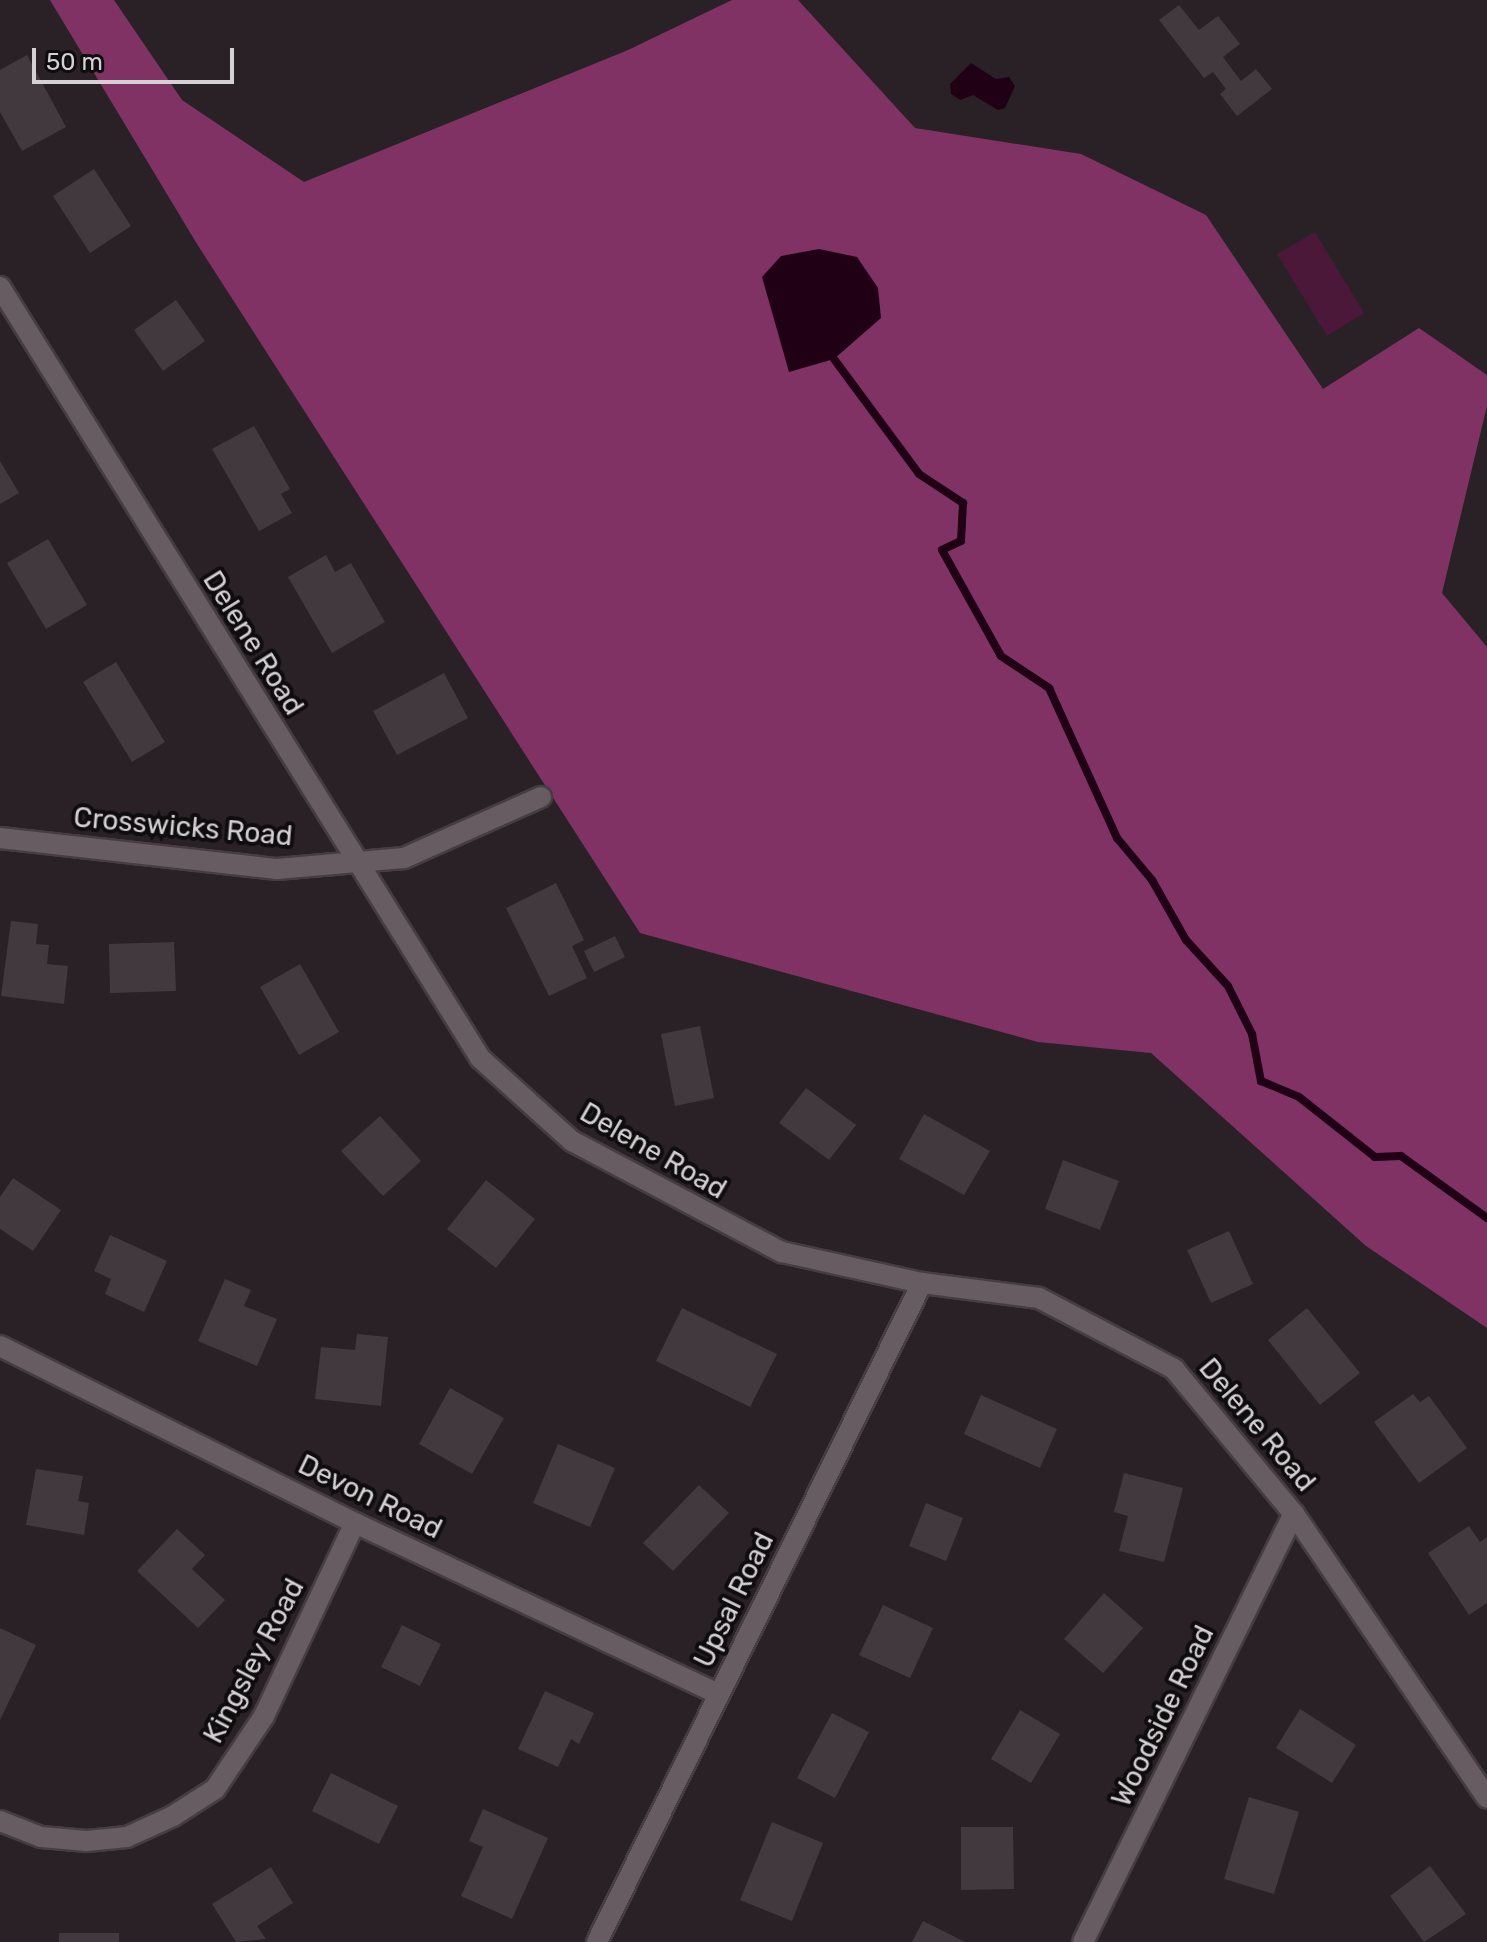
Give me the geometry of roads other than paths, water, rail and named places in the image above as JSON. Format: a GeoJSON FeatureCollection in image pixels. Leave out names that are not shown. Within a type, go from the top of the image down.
{"type":"FeatureCollection","features":[{"type":"Feature","properties":{"kind":"street","name":"Delene Road"},"geometry":{"type":"LineString","coordinates":[[0,287],[355,863],[480,1058],[572,1141],[782,1252],[922,1283],[1039,1298],[1174,1369],[1294,1514],[1487,1798]]}},
{"type":"Feature","properties":{"kind":"street","name":"Crosswicks Road"},"geometry":{"type":"LineString","coordinates":[[0,838],[277,869],[404,858],[541,797]]}},
{"type":"Feature","properties":{"kind":"street","name":"Upsal Road"},"geometry":{"type":"LineString","coordinates":[[597,1942],[922,1283]]}},
{"type":"Feature","properties":{"kind":"street","name":"Devon Road"},"geometry":{"type":"LineString","coordinates":[[0,1346],[355,1523],[718,1694]]}},
{"type":"Feature","properties":{"kind":"street","name":"Woodside Road"},"geometry":{"type":"LineString","coordinates":[[1083,1942],[1294,1514]]}},
{"type":"Feature","properties":{"kind":"street","name":"Kingsley Road"},"geometry":{"type":"LineString","coordinates":[[0,1821],[41,1837],[87,1841],[127,1837],[173,1816],[215,1789],[264,1716],[355,1523]]}},
{"type":"Feature","properties":{"kind":"waterway"},"geometry":{"type":"LineString","coordinates":[[834,359],[919,474],[963,503],[961,541],[942,550],[1001,656],[1049,688],[1117,838],[1152,880],[1186,940],[1228,986],[1252,1034],[1261,1081],[1299,1097],[1375,1157],[1401,1156],[1487,1218]]}}]}
